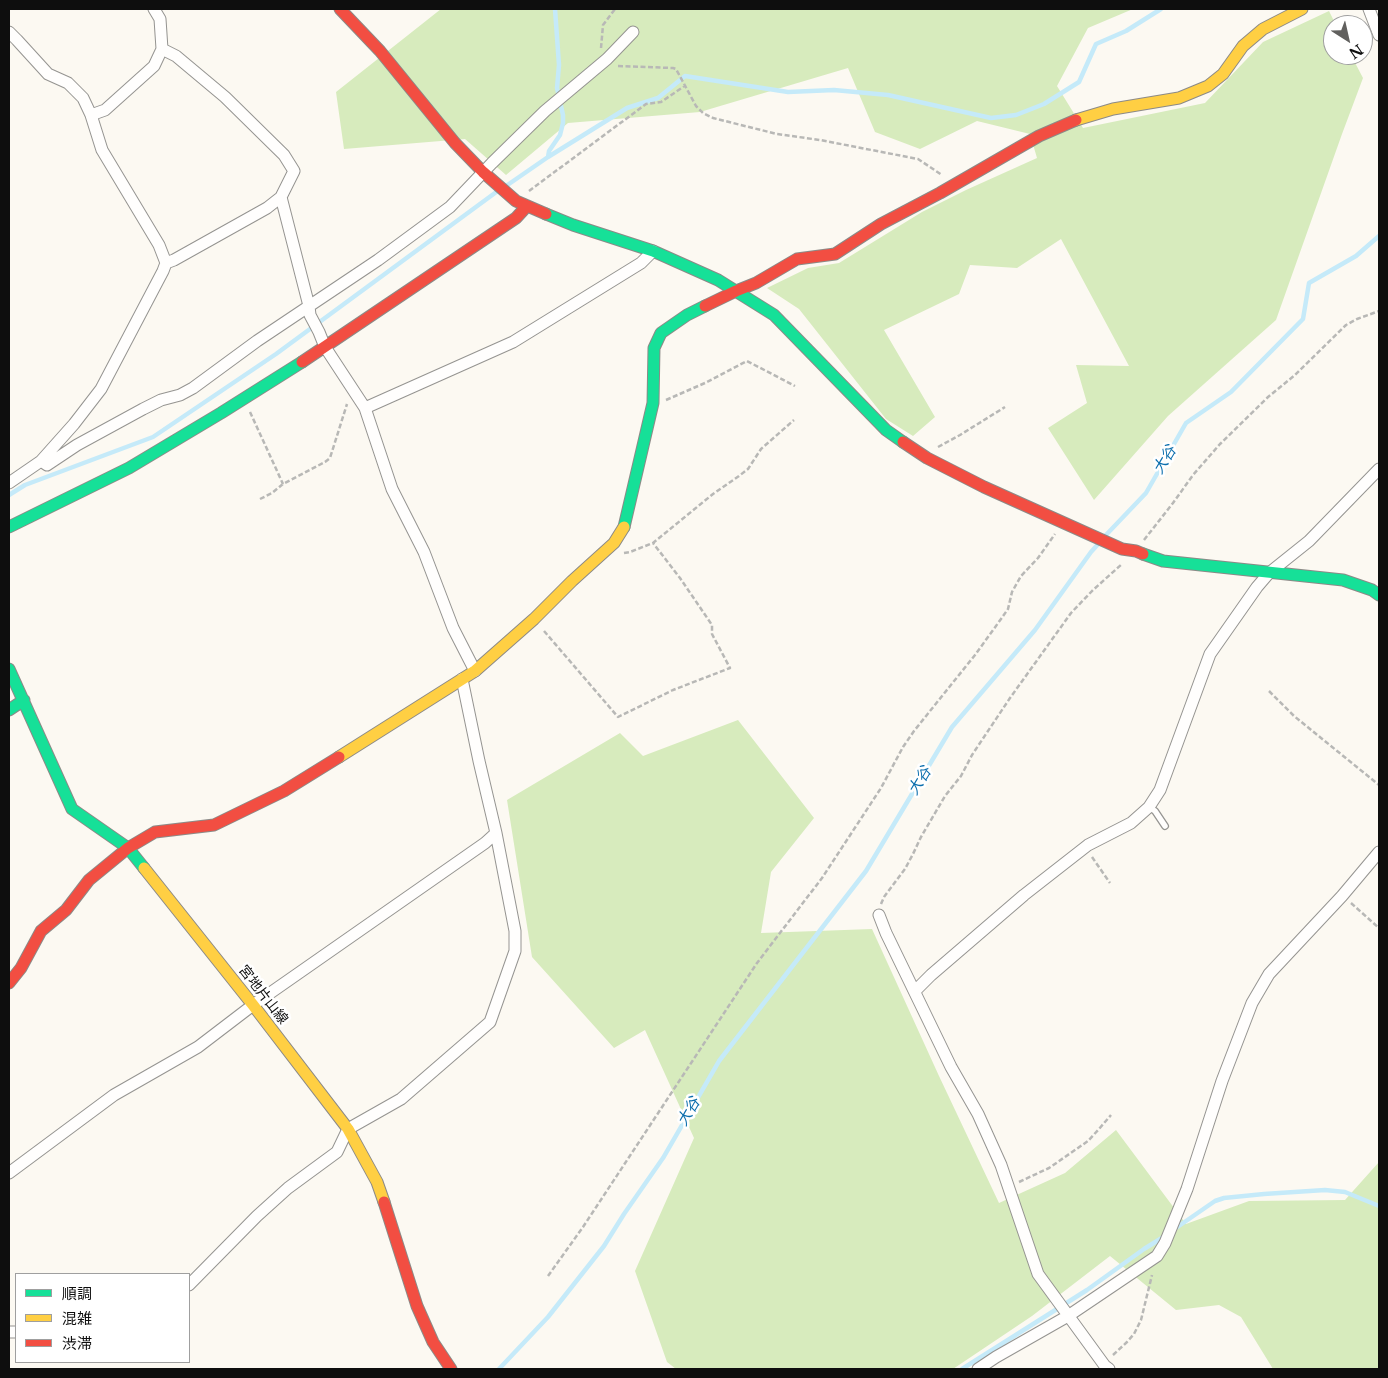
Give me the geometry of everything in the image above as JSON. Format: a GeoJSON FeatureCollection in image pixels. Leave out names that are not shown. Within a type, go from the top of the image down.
{"type":"FeatureCollection","features":[{"type":"Feature","properties":{"kind":"street"},"geometry":{"type":"LineString","coordinates":[[91,115],[104,110],[154,66],[162,49],[160,19],[154,9]]}},
{"type":"Feature","properties":{"kind":"street"},"geometry":{"type":"LineString","coordinates":[[340,9],[380,50],[455,143],[483,172],[516,201],[573,225],[653,252],[718,280],[736,291],[774,315],[886,430],[927,458],[984,487],[1122,549],[1136,551],[1163,560],[1343,580],[1379,594]]}},
{"type":"Feature","properties":{"kind":"street"},"geometry":{"type":"LineString","coordinates":[[9,983],[21,968],[41,932],[66,910],[89,880],[128,848],[155,832],[214,824],[284,791],[462,680],[534,619],[614,543],[625,526],[653,403],[654,348],[661,333],[688,315],[756,283],[797,259],[834,254],[881,224],[940,193],[1039,136],[1081,118],[1113,109],[1179,98],[1208,86],[1223,74],[1243,46],[1263,30],[1302,9]]}},
{"type":"Feature","properties":{"kind":"street"},"geometry":{"type":"LineString","coordinates":[[1370,9],[1379,35]]}},
{"type":"Feature","properties":{"kind":"street"},"geometry":{"type":"LineString","coordinates":[[9,32],[48,74],[68,83],[83,98],[91,115],[102,150],[159,245],[166,262],[101,390],[41,461],[9,484]]}},
{"type":"Feature","properties":{"kind":"street"},"geometry":{"type":"LineString","coordinates":[[41,461],[46,465],[77,445],[143,409],[193,388],[257,341],[378,260],[450,207],[546,110],[607,59],[634,32]]}},
{"type":"Feature","properties":{"kind":"street"},"geometry":{"type":"LineString","coordinates":[[162,49],[176,56],[225,96],[284,155],[294,171],[281,197],[267,208],[174,260],[166,262]]}},
{"type":"Feature","properties":{"kind":"street"},"geometry":{"type":"LineString","coordinates":[[281,197],[310,315],[325,347],[365,408],[392,489],[424,552],[453,628],[475,670]]}},
{"type":"Feature","properties":{"kind":"street"},"geometry":{"type":"LineString","coordinates":[[9,527],[129,468],[243,399],[325,347],[516,218],[527,206]]}},
{"type":"Feature","properties":{"kind":"street"},"geometry":{"type":"LineString","coordinates":[[365,408],[513,342],[641,263],[653,252]]}},
{"type":"Feature","properties":{"kind":"street"},"geometry":{"type":"LineString","coordinates":[[915,991],[1024,895],[1086,847],[1131,822],[1150,807],[1160,790],[1210,654],[1269,573],[1309,541],[1379,469]]}},
{"type":"Feature","properties":{"kind":"street","name":"宮地片山線"},"geometry":{"type":"LineString","coordinates":[[9,669],[72,809],[128,848],[348,1128],[377,1182],[417,1306],[433,1342],[451,1369]]}},
{"type":"Feature","properties":{"kind":"street"},"geometry":{"type":"LineString","coordinates":[[190,1284],[257,1216],[288,1188],[337,1152],[348,1128],[401,1099],[490,1022],[515,951],[515,931],[462,680]]}},
{"type":"Feature","properties":{"kind":"street"},"geometry":{"type":"LineString","coordinates":[[9,710],[24,700]]}},
{"type":"Feature","properties":{"kind":"street"},"geometry":{"type":"LineString","coordinates":[[9,1173],[114,1095],[198,1047],[253,1005],[496,834]]}},
{"type":"Feature","properties":{"kind":"street"},"geometry":{"type":"LineString","coordinates":[[978,1369],[1068,1316],[1157,1256],[1165,1243],[1187,1189],[1222,1081],[1252,1003],[1269,974],[1342,896],[1379,852]]}},
{"type":"Feature","properties":{"kind":"street"},"geometry":{"type":"LineString","coordinates":[[879,915],[886,933],[978,1114],[1001,1164],[1038,1274],[1106,1367]]}},
{"type":"Feature","properties":{"kind":"lane"},"geometry":{"type":"LineString","coordinates":[[1150,807],[1165,826]]}},
{"type":"Feature","properties":{"kind":"path"},"geometry":{"type":"LineString","coordinates":[[615,9],[603,25],[599,65],[676,69],[696,106],[713,118],[777,134],[820,140],[918,159],[954,184]]}},
{"type":"Feature","properties":{"kind":"path"},"geometry":{"type":"LineString","coordinates":[[516,201],[646,104],[661,102],[686,85]]}},
{"type":"Feature","properties":{"kind":"path"},"geometry":{"type":"LineString","coordinates":[[879,915],[880,904],[905,869],[945,796],[961,776],[1010,698],[1071,613],[1136,551],[1193,475],[1220,444],[1268,396],[1295,375],[1346,325],[1379,311]]}},
{"type":"Feature","properties":{"kind":"path"},"geometry":{"type":"LineString","coordinates":[[653,403],[656,405],[706,383],[746,361],[795,386]]}},
{"type":"Feature","properties":{"kind":"path"},"geometry":{"type":"LineString","coordinates":[[260,499],[330,458],[351,385]]}},
{"type":"Feature","properties":{"kind":"path"},"geometry":{"type":"LineString","coordinates":[[243,399],[283,484]]}},
{"type":"Feature","properties":{"kind":"path"},"geometry":{"type":"LineString","coordinates":[[927,458],[939,445],[960,435],[1005,406]]}},
{"type":"Feature","properties":{"kind":"path"},"geometry":{"type":"LineString","coordinates":[[605,551],[618,554],[630,552],[653,543],[748,469],[762,448],[794,420]]}},
{"type":"Feature","properties":{"kind":"path"},"geometry":{"type":"LineString","coordinates":[[548,1276],[583,1227],[757,962],[822,878],[881,788],[903,747],[975,656],[1008,608],[1012,592],[1021,576],[1038,558],[1063,522]]}},
{"type":"Feature","properties":{"kind":"path"},"geometry":{"type":"LineString","coordinates":[[534,619],[618,717],[673,690],[730,668],[712,634],[712,625],[653,543]]}},
{"type":"Feature","properties":{"kind":"path"},"geometry":{"type":"LineString","coordinates":[[1269,691],[1294,716],[1379,785]]}},
{"type":"Feature","properties":{"kind":"path"},"geometry":{"type":"LineString","coordinates":[[1086,847],[1110,883]]}},
{"type":"Feature","properties":{"kind":"path"},"geometry":{"type":"LineString","coordinates":[[1342,896],[1379,928]]}},
{"type":"Feature","properties":{"kind":"path"},"geometry":{"type":"LineString","coordinates":[[1008,1186],[1049,1168],[1065,1157],[1088,1140],[1111,1115]]}},
{"type":"Feature","properties":{"kind":"path"},"geometry":{"type":"LineString","coordinates":[[1106,1367],[1134,1334],[1141,1320],[1154,1265],[1153,1259]]}},
{"type":"Feature","properties":{"kind":"green space"},"geometry":{"type":"Polygon","coordinates":[[[441,9],[1133,9],[1088,28],[1057,86],[1083,128],[1205,103],[1263,42],[1329,11],[1331,15],[1323,15],[1323,65],[1356,65],[1363,78],[1276,320],[1168,416],[1094,500],[1048,428],[1087,403],[1076,365],[1129,366],[1061,239],[1017,268],[970,265],[959,294],[884,330],[935,417],[913,436],[886,419],[799,309],[767,288],[808,268],[839,263],[922,212],[1037,158],[1030,134],[977,121],[920,149],[875,132],[848,68],[700,112],[568,123],[506,175],[465,139],[344,149],[336,92],[441,9]]]}},
{"type":"Feature","properties":{"kind":"green space"},"geometry":{"type":"Polygon","coordinates":[[[738,720],[814,818],[771,872],[761,933],[872,929],[999,1203],[1065,1173],[1116,1130],[1186,1224],[1249,1201],[1345,1200],[1379,1162],[1379,1369],[1273,1369],[1241,1317],[1219,1305],[1176,1310],[1110,1256],[1032,1316],[953,1369],[676,1369],[667,1362],[635,1271],[694,1138],[645,1030],[614,1048],[532,957],[507,800],[620,733],[643,756],[738,720]]]}},
{"type":"Feature","properties":{"kind":"waterway"},"geometry":{"type":"LineString","coordinates":[[548,157],[549,151],[560,135],[563,123],[557,88],[559,65],[555,9]]}},
{"type":"Feature","properties":{"kind":"waterway"},"geometry":{"type":"LineString","coordinates":[[506,186],[548,157],[627,108],[658,98],[685,76],[788,92],[834,90],[888,95],[991,118],[1016,115],[1044,104],[1079,82],[1096,44],[1126,31],[1161,9]]}},
{"type":"Feature","properties":{"kind":"waterway"},"geometry":{"type":"LineString","coordinates":[[9,495],[25,485],[153,437],[276,354],[499,190]]}},
{"type":"Feature","properties":{"kind":"waterway","name":"大谷"},"geometry":{"type":"LineString","coordinates":[[1105,536],[1146,493],[1186,423],[1231,392],[1303,319],[1309,283],[1356,256],[1379,236]]}},
{"type":"Feature","properties":{"kind":"waterway","name":"大谷"},"geometry":{"type":"LineString","coordinates":[[499,1369],[548,1317],[604,1246],[663,1158],[719,1061],[866,871],[952,727],[1035,630],[1100,542]]}},
{"type":"Feature","properties":{"kind":"waterway"},"geometry":{"type":"LineString","coordinates":[[1173,1230],[1215,1201],[1224,1198],[1325,1190],[1345,1192],[1379,1206]]}},
{"type":"Feature","properties":{"kind":"waterway"},"geometry":{"type":"LineString","coordinates":[[962,1369],[1087,1290],[1165,1236]]}},
{"type":"Feature","properties":{"kind":"traffic: fast"},"geometry":{"type":"LineString","coordinates":[[546,214],[573,225],[653,251],[718,280],[774,315],[886,430],[903,442]]}},
{"type":"Feature","properties":{"kind":"traffic: fast"},"geometry":{"type":"LineString","coordinates":[[624,527],[653,403],[654,348],[661,333],[687,315],[705,306]]}},
{"type":"Feature","properties":{"kind":"traffic: fast"},"geometry":{"type":"LineString","coordinates":[[9,527],[129,468],[302,362]]}},
{"type":"Feature","properties":{"kind":"traffic: fast"},"geometry":{"type":"LineString","coordinates":[[1143,554],[1163,561],[1343,580],[1372,590],[1379,595]]}},
{"type":"Feature","properties":{"kind":"traffic: fast"},"geometry":{"type":"LineString","coordinates":[[9,669],[72,809],[128,848],[144,868]]}},
{"type":"Feature","properties":{"kind":"traffic: fast"},"geometry":{"type":"LineString","coordinates":[[9,710],[24,700]]}},
{"type":"Feature","properties":{"kind":"traffic: slow"},"geometry":{"type":"LineString","coordinates":[[1076,120],[1113,109],[1179,98],[1208,86],[1223,74],[1243,46],[1263,29],[1302,9]]}},
{"type":"Feature","properties":{"kind":"traffic: slow"},"geometry":{"type":"LineString","coordinates":[[339,757],[475,671],[534,619],[614,543],[624,527]]}},
{"type":"Feature","properties":{"kind":"traffic: slow"},"geometry":{"type":"LineString","coordinates":[[144,868],[253,1005],[348,1129],[377,1182],[384,1202]]}},
{"type":"Feature","properties":{"kind":"traffic: jam"},"geometry":{"type":"LineString","coordinates":[[340,9],[380,51],[455,143],[483,172],[516,201],[546,214]]}},
{"type":"Feature","properties":{"kind":"traffic: jam"},"geometry":{"type":"LineString","coordinates":[[705,306],[756,283],[797,259],[835,254],[881,224],[940,193],[1039,136],[1076,120]]}},
{"type":"Feature","properties":{"kind":"traffic: jam"},"geometry":{"type":"LineString","coordinates":[[302,362],[516,218],[527,206]]}},
{"type":"Feature","properties":{"kind":"traffic: jam"},"geometry":{"type":"LineString","coordinates":[[903,442],[927,458],[984,487],[1122,549],[1143,554]]}},
{"type":"Feature","properties":{"kind":"traffic: jam"},"geometry":{"type":"LineString","coordinates":[[9,983],[21,968],[41,931],[66,910],[89,880],[128,848],[155,832],[214,825],[284,791],[339,757]]}},
{"type":"Feature","properties":{"kind":"traffic: jam"},"geometry":{"type":"LineString","coordinates":[[384,1202],[417,1306],[433,1342],[451,1369]]}}]}
